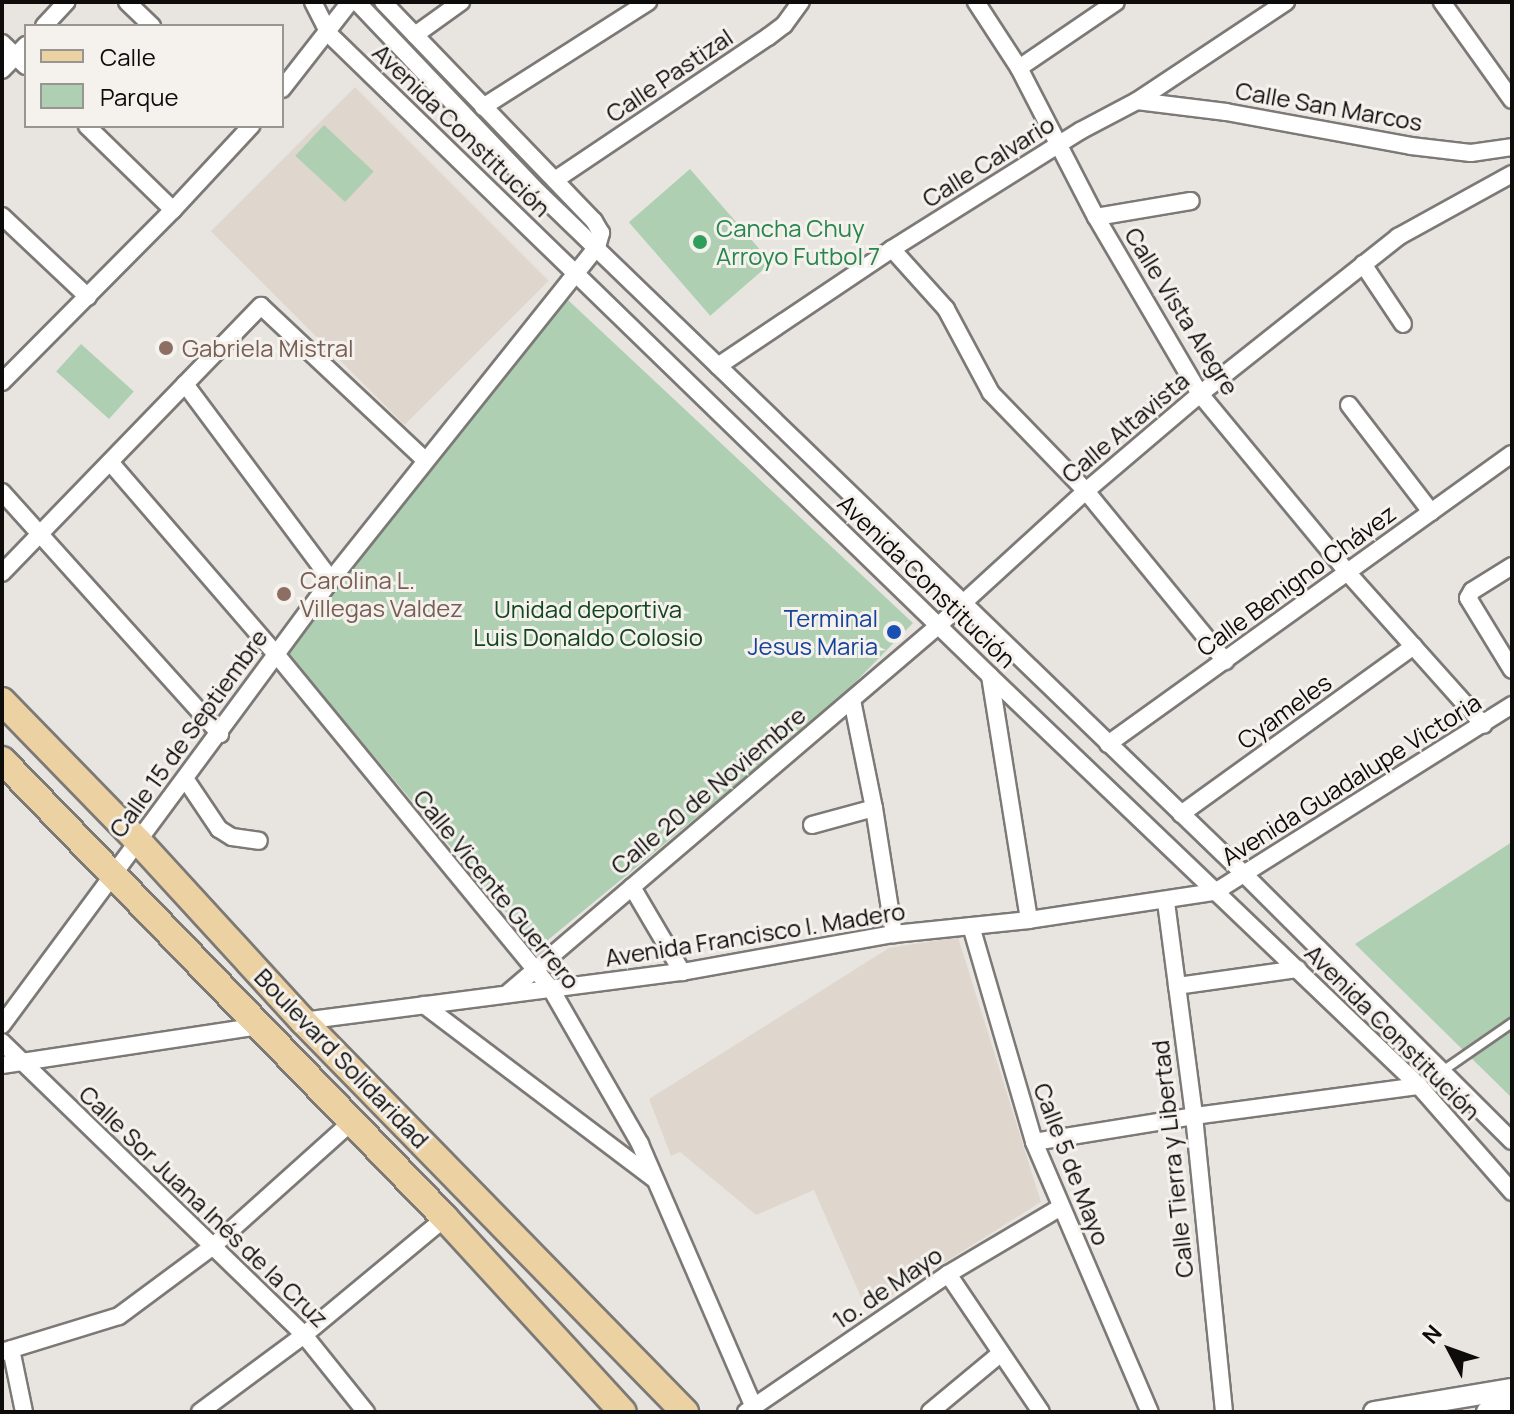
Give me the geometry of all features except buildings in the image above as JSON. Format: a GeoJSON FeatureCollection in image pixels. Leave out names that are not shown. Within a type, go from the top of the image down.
{"type":"FeatureCollection","features":[{"type":"Feature","properties":{"kind":"main road","name":"Boulevard Solidaridad"},"geometry":{"type":"LineString","coordinates":[[2,701],[139,842],[303,1021],[685,1412]]}},
{"type":"Feature","properties":{"kind":"main road","name":"Boulevard Solidaridad"},"geometry":{"type":"LineString","coordinates":[[2,760],[445,1218],[623,1412]]}},
{"type":"Feature","properties":{"kind":"street"},"geometry":{"type":"LineString","coordinates":[[46,24],[66,2]]}},
{"type":"Feature","properties":{"kind":"street"},"geometry":{"type":"LineString","coordinates":[[127,2],[150,24]]}},
{"type":"Feature","properties":{"kind":"street","name":"Avenida Constitución"},"geometry":{"type":"LineString","coordinates":[[313,2],[329,34],[990,676],[1419,1086],[1512,1192]]}},
{"type":"Feature","properties":{"kind":"street"},"geometry":{"type":"LineString","coordinates":[[284,87],[329,34],[350,2]]}},
{"type":"Feature","properties":{"kind":"street","name":"Avenida Constitución"},"geometry":{"type":"LineString","coordinates":[[357,2],[538,192],[1244,874],[1512,1141]]}},
{"type":"Feature","properties":{"kind":"street"},"geometry":{"type":"LineString","coordinates":[[383,2],[555,180],[601,233],[597,247]]}},
{"type":"Feature","properties":{"kind":"street"},"geometry":{"type":"LineString","coordinates":[[415,35],[461,2]]}},
{"type":"Feature","properties":{"kind":"street"},"geometry":{"type":"LineString","coordinates":[[483,107],[648,2]]}},
{"type":"Feature","properties":{"kind":"street","name":"Calle Pastizal"},"geometry":{"type":"LineString","coordinates":[[555,180],[768,37],[784,25],[801,2]]}},
{"type":"Feature","properties":{"kind":"street","name":"Calle Vista Alegre"},"geometry":{"type":"LineString","coordinates":[[976,2],[1019,68],[1096,217],[1200,394],[1347,572],[1484,725]]}},
{"type":"Feature","properties":{"kind":"street"},"geometry":{"type":"LineString","coordinates":[[1019,68],[1116,2]]}},
{"type":"Feature","properties":{"kind":"street","name":"Calle Calvario"},"geometry":{"type":"LineString","coordinates":[[718,366],[892,249],[1060,144],[1137,101],[1286,2]]}},
{"type":"Feature","properties":{"kind":"street"},"geometry":{"type":"LineString","coordinates":[[1442,2],[1512,100]]}},
{"type":"Feature","properties":{"kind":"street"},"geometry":{"type":"LineString","coordinates":[[2,43],[23,56],[2,70]]}},
{"type":"Feature","properties":{"kind":"street","name":"Calle San Marcos"},"geometry":{"type":"LineString","coordinates":[[1137,101],[1226,112],[1411,146],[1471,153],[1512,147]]}},
{"type":"Feature","properties":{"kind":"street"},"geometry":{"type":"LineString","coordinates":[[89,128],[173,210]]}},
{"type":"Feature","properties":{"kind":"street"},"geometry":{"type":"LineString","coordinates":[[5,374],[88,297],[249,128]]}},
{"type":"Feature","properties":{"kind":"street","name":"Calle Altavista"},"geometry":{"type":"LineString","coordinates":[[939,625],[1086,491],[1200,394],[1363,264],[1398,237],[1512,174]]}},
{"type":"Feature","properties":{"kind":"street"},"geometry":{"type":"LineString","coordinates":[[1096,217],[1191,201]]}},
{"type":"Feature","properties":{"kind":"street"},"geometry":{"type":"LineString","coordinates":[[2,216],[88,297]]}},
{"type":"Feature","properties":{"kind":"street","name":"Calle 15 de Septiembre"},"geometry":{"type":"LineString","coordinates":[[2,1025],[331,580],[597,247]]}},
{"type":"Feature","properties":{"kind":"street"},"geometry":{"type":"LineString","coordinates":[[892,249],[946,309],[991,393],[1086,491],[1225,661]]}},
{"type":"Feature","properties":{"kind":"street"},"geometry":{"type":"LineString","coordinates":[[1363,264],[1403,324]]}},
{"type":"Feature","properties":{"kind":"street"},"geometry":{"type":"LineString","coordinates":[[2,573],[261,306],[426,461]]}},
{"type":"Feature","properties":{"kind":"street"},"geometry":{"type":"LineString","coordinates":[[185,384],[331,580]]}},
{"type":"Feature","properties":{"kind":"street"},"geometry":{"type":"LineString","coordinates":[[1349,405],[1431,512]]}},
{"type":"Feature","properties":{"kind":"street","name":"Calle Benigno Chávez"},"geometry":{"type":"LineString","coordinates":[[1108,744],[1512,454]]}},
{"type":"Feature","properties":{"kind":"street","name":"Calle Vicente Guerrero"},"geometry":{"type":"LineString","coordinates":[[110,462],[276,654],[551,989],[640,1144],[749,1409]]}},
{"type":"Feature","properties":{"kind":"street"},"geometry":{"type":"LineString","coordinates":[[2,492],[220,734]]}},
{"type":"Feature","properties":{"kind":"street"},"geometry":{"type":"LineString","coordinates":[[1512,566],[1472,591],[1468,598],[1512,670]]}},
{"type":"Feature","properties":{"kind":"street","name":"Calle 20 de Noviembre"},"geometry":{"type":"LineString","coordinates":[[509,992],[939,625]]}},
{"type":"Feature","properties":{"kind":"street","name":"Cyameles"},"geometry":{"type":"LineString","coordinates":[[1181,814],[1414,646]]}},
{"type":"Feature","properties":{"kind":"street"},"geometry":{"type":"LineString","coordinates":[[990,676],[1029,920]]}},
{"type":"Feature","properties":{"kind":"street"},"geometry":{"type":"LineString","coordinates":[[852,700],[874,808],[894,934]]}},
{"type":"Feature","properties":{"kind":"street","name":"Avenida Guadalupe Victoria"},"geometry":{"type":"LineString","coordinates":[[1215,892],[1512,705]]}},
{"type":"Feature","properties":{"kind":"street"},"geometry":{"type":"LineString","coordinates":[[186,780],[219,829],[232,837],[259,841]]}},
{"type":"Feature","properties":{"kind":"street"},"geometry":{"type":"LineString","coordinates":[[812,825],[874,808]]}},
{"type":"Feature","properties":{"kind":"street"},"geometry":{"type":"LineString","coordinates":[[632,887],[682,972]]}},
{"type":"Feature","properties":{"kind":"street","name":"Avenida Francisco I. Madero"},"geometry":{"type":"LineString","coordinates":[[303,1021],[682,972],[894,934],[1029,920],[1166,902],[1215,892]]}},
{"type":"Feature","properties":{"kind":"street","name":"Calle Tierra y Libertad"},"geometry":{"type":"LineString","coordinates":[[1166,902],[1194,1116],[1224,1412]]}},
{"type":"Feature","properties":{"kind":"street","name":"Calle 5 de Mayo"},"geometry":{"type":"LineString","coordinates":[[971,926],[1034,1142],[1059,1208],[1150,1412]]}},
{"type":"Feature","properties":{"kind":"street"},"geometry":{"type":"LineString","coordinates":[[1177,986],[1298,969]]}},
{"type":"Feature","properties":{"kind":"street"},"geometry":{"type":"LineString","coordinates":[[424,1005],[654,1179]]}},
{"type":"Feature","properties":{"kind":"street"},"geometry":{"type":"LineString","coordinates":[[2,1065],[261,1026]]}},
{"type":"Feature","properties":{"kind":"street","name":"Calle Sor Juana Inés de la Cruz"},"geometry":{"type":"LineString","coordinates":[[2,1042],[304,1335],[366,1412]]}},
{"type":"Feature","properties":{"kind":"street"},"geometry":{"type":"LineString","coordinates":[[1034,1142],[1194,1116],[1419,1086]]}},
{"type":"Feature","properties":{"kind":"street"},"geometry":{"type":"LineString","coordinates":[[24,1412],[7,1351],[119,1316],[212,1247],[350,1123]]}},
{"type":"Feature","properties":{"kind":"street","name":"1o. de Mayo"},"geometry":{"type":"LineString","coordinates":[[749,1409],[948,1274],[1059,1208]]}},
{"type":"Feature","properties":{"kind":"street"},"geometry":{"type":"LineString","coordinates":[[200,1412],[304,1335],[445,1218]]}},
{"type":"Feature","properties":{"kind":"street"},"geometry":{"type":"LineString","coordinates":[[948,1274],[1041,1412]]}},
{"type":"Feature","properties":{"kind":"street"},"geometry":{"type":"LineString","coordinates":[[930,1412],[1001,1353]]}},
{"type":"Feature","properties":{"kind":"street"},"geometry":{"type":"LineString","coordinates":[[1374,1412],[1512,1389]]}},
{"type":"Feature","properties":{"kind":"street"},"geometry":{"type":"LineString","coordinates":[[1487,1412],[1512,1408]]}},
{"type":"Feature","properties":{"kind":"lane"},"geometry":{"type":"LineString","coordinates":[[1444,1070],[1512,1023]]}},
{"type":"Feature","properties":{"kind":"shaded area"},"geometry":{"type":"Polygon","coordinates":[[[355,87],[549,281],[404,425],[211,231],[355,87]]]}},
{"type":"Feature","properties":{"kind":"shaded area"},"geometry":{"type":"Polygon","coordinates":[[[958,937],[1041,1202],[867,1311],[814,1190],[756,1215],[680,1152],[671,1156],[649,1099],[889,948],[958,937]]]}},
{"type":"Feature","properties":{"kind":"green space"},"geometry":{"type":"Polygon","coordinates":[[[324,125],[374,171],[345,202],[295,156],[324,125]]]}},
{"type":"Feature","properties":{"kind":"green space","name":"Cancha Chuy Arroyo Futbol 7"},"geometry":{"type":"Polygon","coordinates":[[[690,169],[771,263],[710,316],[629,222],[690,169]]]}},
{"type":"Feature","properties":{"kind":"green space","name":"Unidad deportiva Luis Donaldo Colosio"},"geometry":{"type":"Polygon","coordinates":[[[568,300],[913,623],[835,703],[537,949],[286,652],[568,300]]]}},
{"type":"Feature","properties":{"kind":"green space"},"geometry":{"type":"Polygon","coordinates":[[[81,344],[134,392],[109,419],[56,371],[81,344]]]}},
{"type":"Feature","properties":{"kind":"green space"},"geometry":{"type":"Polygon","coordinates":[[[1512,842],[1512,1098],[1355,944],[1512,842]]]}},
{"type":"Feature","properties":{"kind":"place","name":"Cancha Chuy Arroyo Futbol 7"},"geometry":{"type":"Point","coordinates":[700,242]}},
{"type":"Feature","properties":{"kind":"place","name":"Gabriela Mistral"},"geometry":{"type":"Point","coordinates":[166,348]}},
{"type":"Feature","properties":{"kind":"place","name":"Carolina L. Villegas Valdez"},"geometry":{"type":"Point","coordinates":[284,594]}},
{"type":"Feature","properties":{"kind":"place","name":"Terminal Jesus Maria"},"geometry":{"type":"Point","coordinates":[894,632]}}]}
